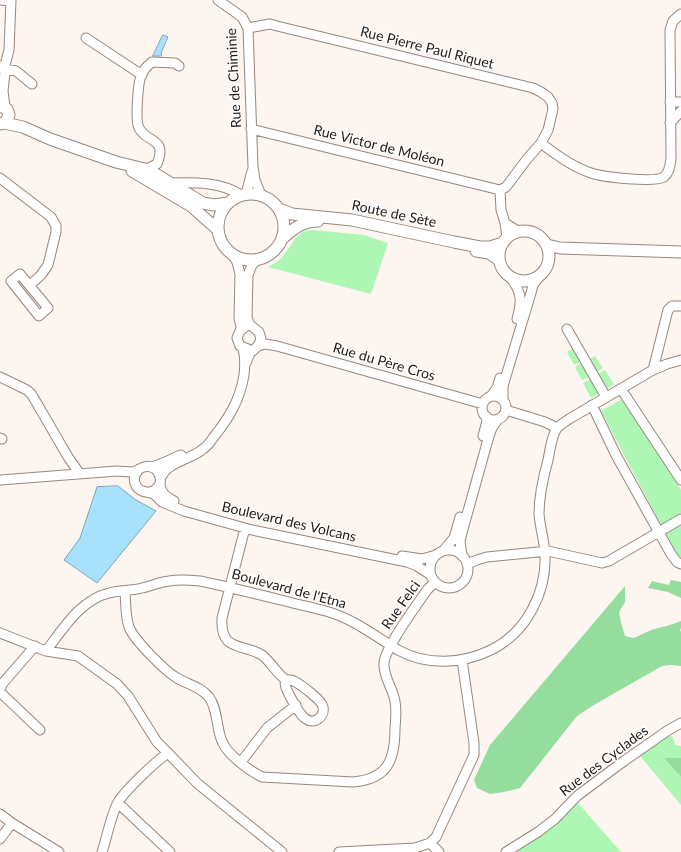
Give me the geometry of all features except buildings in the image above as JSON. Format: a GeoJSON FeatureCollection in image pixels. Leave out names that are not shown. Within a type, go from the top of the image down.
{"type":"FeatureCollection","features":[{"type":"Feature","properties":{"kind":"main road"},"geometry":{"type":"LineString","coordinates":[[3,109],[23,127],[50,139],[116,162],[147,169],[203,203],[214,205],[228,203],[243,195],[261,195],[269,198],[279,209],[284,218],[285,228],[283,238],[274,252],[258,260],[245,259],[232,254],[225,248],[220,239],[218,230],[222,210],[228,203]]}},
{"type":"Feature","properties":{"kind":"main road"},"geometry":{"type":"LineString","coordinates":[[116,162],[144,177],[191,206],[218,230]]}},
{"type":"Feature","properties":{"kind":"main road","name":"Route de Sète"},"geometry":{"type":"LineString","coordinates":[[279,209],[292,214],[352,220],[474,246],[490,247],[505,241]]}},
{"type":"Feature","properties":{"kind":"main road","name":"Route de Sète"},"geometry":{"type":"LineString","coordinates":[[283,238],[300,224],[315,221],[333,222],[352,224],[453,247],[489,253],[499,260]]}},
{"type":"Feature","properties":{"kind":"main road"},"geometry":{"type":"LineString","coordinates":[[519,232],[535,234],[542,239],[547,245],[549,254],[549,263],[545,271],[539,277],[525,282],[511,278],[504,271],[499,260],[500,251],[505,241],[519,232]]}},
{"type":"Feature","properties":{"kind":"main road"},"geometry":{"type":"LineString","coordinates":[[547,245],[560,248],[681,252]]}},
{"type":"Feature","properties":{"kind":"main road"},"geometry":{"type":"LineString","coordinates":[[549,263],[561,254],[580,249]]}},
{"type":"Feature","properties":{"kind":"street"},"geometry":{"type":"LineString","coordinates":[[0,0],[11,1],[9,50],[2,67],[4,78],[3,109]]}},
{"type":"Feature","properties":{"kind":"street","name":"Rue de Chiminie"},"geometry":{"type":"LineString","coordinates":[[218,0],[242,17],[248,28],[253,168],[255,180],[261,195]]}},
{"type":"Feature","properties":{"kind":"street"},"geometry":{"type":"LineString","coordinates":[[505,241],[505,222],[501,210],[500,190],[506,187],[527,159],[542,143],[556,155],[591,173],[604,177],[655,180],[665,176],[670,167],[670,30],[673,22],[681,14]]}},
{"type":"Feature","properties":{"kind":"street","name":"Rue Pierre Paul Riquet"},"geometry":{"type":"LineString","coordinates":[[248,28],[270,24],[537,90],[548,97],[552,103],[553,109],[548,130],[542,143]]}},
{"type":"Feature","properties":{"kind":"street"},"geometry":{"type":"LineString","coordinates":[[86,38],[142,75]]}},
{"type":"Feature","properties":{"kind":"street"},"geometry":{"type":"LineString","coordinates":[[147,169],[157,164],[160,157],[158,146],[153,139],[142,134],[137,124],[140,78],[152,62],[175,63],[179,66]]}},
{"type":"Feature","properties":{"kind":"street"},"geometry":{"type":"LineString","coordinates":[[2,67],[16,71],[32,84]]}},
{"type":"Feature","properties":{"kind":"street"},"geometry":{"type":"LineString","coordinates":[[670,102],[681,102]]}},
{"type":"Feature","properties":{"kind":"street"},"geometry":{"type":"LineString","coordinates":[[670,122],[681,111]]}},
{"type":"Feature","properties":{"kind":"street","name":"Rue Victor de Moléon"},"geometry":{"type":"LineString","coordinates":[[251,130],[500,190]]}},
{"type":"Feature","properties":{"kind":"street"},"geometry":{"type":"LineString","coordinates":[[157,164],[168,181],[214,185],[243,195]]}},
{"type":"Feature","properties":{"kind":"street","name":"Rue de Chiminie"},"geometry":{"type":"LineString","coordinates":[[243,195],[253,168]]}},
{"type":"Feature","properties":{"kind":"street"},"geometry":{"type":"LineString","coordinates":[[0,178],[51,217],[56,226],[55,238],[48,266],[30,285]]}},
{"type":"Feature","properties":{"kind":"street"},"geometry":{"type":"LineString","coordinates":[[505,222],[519,232]]}},
{"type":"Feature","properties":{"kind":"street"},"geometry":{"type":"LineString","coordinates":[[232,254],[237,262],[240,274],[240,330],[238,342],[244,352],[245,366]]}},
{"type":"Feature","properties":{"kind":"street"},"geometry":{"type":"LineString","coordinates":[[139,469],[136,472],[134,480],[140,489],[151,492],[158,488],[164,470],[202,450],[226,422],[240,393],[245,366],[250,353],[256,348],[261,339],[259,332],[248,322],[247,318],[248,275],[252,265],[258,260]]}},
{"type":"Feature","properties":{"kind":"street"},"geometry":{"type":"LineString","coordinates":[[462,556],[460,541],[463,529],[489,436],[492,428],[506,410],[503,400],[503,386],[533,285],[539,277]]}},
{"type":"Feature","properties":{"kind":"street"},"geometry":{"type":"LineString","coordinates":[[440,553],[450,550],[457,552],[462,556],[467,564],[468,571],[466,578],[461,584],[448,588],[441,586],[433,579],[430,568],[432,561],[440,553],[451,542],[457,527],[486,427],[486,416],[483,410],[483,404],[491,396],[499,382],[519,310],[520,294],[511,278]]}},
{"type":"Feature","properties":{"kind":"street"},"geometry":{"type":"LineString","coordinates":[[653,370],[668,310],[672,306],[681,306]]}},
{"type":"Feature","properties":{"kind":"street"},"geometry":{"type":"LineString","coordinates":[[240,330],[246,326],[254,327]]}},
{"type":"Feature","properties":{"kind":"street"},"geometry":{"type":"LineString","coordinates":[[566,329],[606,397]]}},
{"type":"Feature","properties":{"kind":"street","name":"Rue du Père Cros"},"geometry":{"type":"LineString","coordinates":[[261,335],[264,340],[277,346]]}},
{"type":"Feature","properties":{"kind":"street","name":"Rue du Père Cros"},"geometry":{"type":"LineString","coordinates":[[256,348],[265,344],[277,346],[483,404]]}},
{"type":"Feature","properties":{"kind":"street"},"geometry":{"type":"LineString","coordinates":[[242,347],[250,350],[256,348]]}},
{"type":"Feature","properties":{"kind":"street"},"geometry":{"type":"LineString","coordinates":[[506,410],[545,422],[557,428],[568,419],[653,370],[681,360]]}},
{"type":"Feature","properties":{"kind":"street"},"geometry":{"type":"LineString","coordinates":[[0,377],[27,390],[32,395],[68,457],[80,474]]}},
{"type":"Feature","properties":{"kind":"street"},"geometry":{"type":"LineString","coordinates":[[621,389],[681,480]]}},
{"type":"Feature","properties":{"kind":"street"},"geometry":{"type":"LineString","coordinates":[[491,396],[498,397],[503,400]]}},
{"type":"Feature","properties":{"kind":"street"},"geometry":{"type":"LineString","coordinates":[[592,405],[616,455],[670,554],[677,562],[681,564]]}},
{"type":"Feature","properties":{"kind":"street"},"geometry":{"type":"LineString","coordinates":[[486,416],[492,419],[498,419]]}},
{"type":"Feature","properties":{"kind":"street","name":"Boulevard de l'Etna"},"geometry":{"type":"LineString","coordinates":[[46,651],[76,613],[99,596],[107,593],[144,588],[169,581],[184,579],[200,581],[330,612],[357,624],[399,650],[414,657],[446,662],[480,656],[497,647],[512,636],[525,622],[535,606],[545,570],[544,551],[540,528],[540,499],[552,443],[557,428]]}},
{"type":"Feature","properties":{"kind":"street"},"geometry":{"type":"LineString","coordinates":[[0,480],[117,471],[132,472],[147,466],[159,466],[212,439]]}},
{"type":"Feature","properties":{"kind":"street"},"geometry":{"type":"LineString","coordinates":[[63,475],[66,472],[68,457]]}},
{"type":"Feature","properties":{"kind":"street"},"geometry":{"type":"LineString","coordinates":[[151,467],[158,470],[160,481]]}},
{"type":"Feature","properties":{"kind":"street","name":"Boulevard des Volcans"},"geometry":{"type":"LineString","coordinates":[[0,484],[125,476],[131,479],[140,489],[154,494],[162,502],[184,511],[245,528],[407,562],[417,566],[433,579]]}},
{"type":"Feature","properties":{"kind":"street","name":"Boulevard des Volcans"},"geometry":{"type":"LineString","coordinates":[[160,481],[161,491],[165,496],[172,500],[254,525],[422,559],[440,553]]}},
{"type":"Feature","properties":{"kind":"street"},"geometry":{"type":"LineString","coordinates":[[467,564],[487,557],[544,551],[602,563],[609,561],[681,519]]}},
{"type":"Feature","properties":{"kind":"street"},"geometry":{"type":"LineString","coordinates":[[245,528],[222,618],[224,635],[229,642],[237,647],[261,654],[285,679],[293,681],[319,700],[323,705],[324,711],[321,717],[317,720],[311,721],[302,716],[286,687],[285,679]]}},
{"type":"Feature","properties":{"kind":"street","name":"Rue Felci"},"geometry":{"type":"LineString","coordinates":[[125,591],[128,622],[133,635],[169,673],[206,693],[214,708],[223,744],[228,751],[241,762],[262,777],[353,782],[365,781],[377,776],[386,767],[392,757],[395,745],[395,703],[384,669],[386,653],[433,579]]}},
{"type":"Feature","properties":{"kind":"street"},"geometry":{"type":"LineString","coordinates":[[0,633],[46,651],[83,658],[117,684],[128,696],[153,736],[198,784],[282,852]]}},
{"type":"Feature","properties":{"kind":"street"},"geometry":{"type":"LineString","coordinates":[[35,646],[3,683],[0,690],[40,730]]}},
{"type":"Feature","properties":{"kind":"street"},"geometry":{"type":"LineString","coordinates":[[339,852],[415,848],[430,843],[440,831],[474,755],[474,743],[462,660]]}},
{"type":"Feature","properties":{"kind":"street"},"geometry":{"type":"LineString","coordinates":[[241,762],[267,728],[296,705]]}},
{"type":"Feature","properties":{"kind":"street","name":"Rue des Cyclades"},"geometry":{"type":"LineString","coordinates":[[506,852],[538,832],[555,819],[577,796],[624,761],[648,746],[666,731],[681,723]]}},
{"type":"Feature","properties":{"kind":"street"},"geometry":{"type":"LineString","coordinates":[[102,852],[118,803],[153,766],[168,753]]}},
{"type":"Feature","properties":{"kind":"street"},"geometry":{"type":"LineString","coordinates":[[118,803],[170,852]]}},
{"type":"Feature","properties":{"kind":"street"},"geometry":{"type":"LineString","coordinates":[[0,814],[47,849],[59,852]]}},
{"type":"Feature","properties":{"kind":"street"},"geometry":{"type":"LineString","coordinates":[[0,840],[12,823]]}},
{"type":"Feature","properties":{"kind":"street"},"geometry":{"type":"LineString","coordinates":[[430,843],[439,852]]}},
{"type":"Feature","properties":{"kind":"green space"},"geometry":{"type":"Polygon","coordinates":[[[313,230],[364,235],[388,243],[371,294],[268,267],[282,258],[302,232],[313,230]]]}},
{"type":"Feature","properties":{"kind":"green space"},"geometry":{"type":"Polygon","coordinates":[[[574,347],[582,361],[574,365],[567,352],[574,347]]]}},
{"type":"Feature","properties":{"kind":"green space"},"geometry":{"type":"Polygon","coordinates":[[[595,356],[603,368],[595,373],[588,360],[595,356]]]}},
{"type":"Feature","properties":{"kind":"green space"},"geometry":{"type":"Polygon","coordinates":[[[583,362],[591,376],[582,380],[575,367],[583,362]]]}},
{"type":"Feature","properties":{"kind":"green space"},"geometry":{"type":"Polygon","coordinates":[[[605,370],[614,384],[605,390],[596,375],[605,370]]]}},
{"type":"Feature","properties":{"kind":"green space"},"geometry":{"type":"Polygon","coordinates":[[[592,378],[600,393],[591,398],[583,383],[592,378]]]}},
{"type":"Feature","properties":{"kind":"green space"},"geometry":{"type":"Polygon","coordinates":[[[622,399],[681,490],[681,513],[661,525],[601,411],[622,399]]]}},
{"type":"Feature","properties":{"kind":"green space"},"geometry":{"type":"Polygon","coordinates":[[[681,524],[681,558],[676,553],[666,533],[681,524]]]}},
{"type":"Feature","properties":{"kind":"green space"},"geometry":{"type":"Polygon","coordinates":[[[671,580],[681,582],[681,598],[668,592],[648,588],[652,581],[669,585],[671,580]]]}},
{"type":"Feature","properties":{"kind":"green space"},"geometry":{"type":"Polygon","coordinates":[[[625,586],[625,602],[619,612],[625,636],[634,638],[651,630],[681,621],[681,666],[662,666],[577,716],[520,788],[490,794],[477,788],[474,780],[490,745],[625,586]]]}},
{"type":"Feature","properties":{"kind":"green space"},"geometry":{"type":"Polygon","coordinates":[[[669,735],[673,737],[675,745],[681,746],[681,758],[664,758],[681,777],[681,805],[640,756],[669,735]]]}},
{"type":"Feature","properties":{"kind":"green space"},"geometry":{"type":"Polygon","coordinates":[[[664,758],[681,758],[681,777],[664,758]]]}},
{"type":"Feature","properties":{"kind":"green space"},"geometry":{"type":"Polygon","coordinates":[[[578,803],[621,852],[508,852],[578,803]]]}},
{"type":"Feature","properties":{"kind":"water"},"geometry":{"type":"Polygon","coordinates":[[[163,35],[168,37],[161,53],[162,54],[161,56],[153,56],[163,35]]]}},
{"type":"Feature","properties":{"kind":"water"},"geometry":{"type":"Polygon","coordinates":[[[118,486],[136,500],[156,511],[97,583],[64,560],[80,538],[97,487],[118,486]]]}}]}
